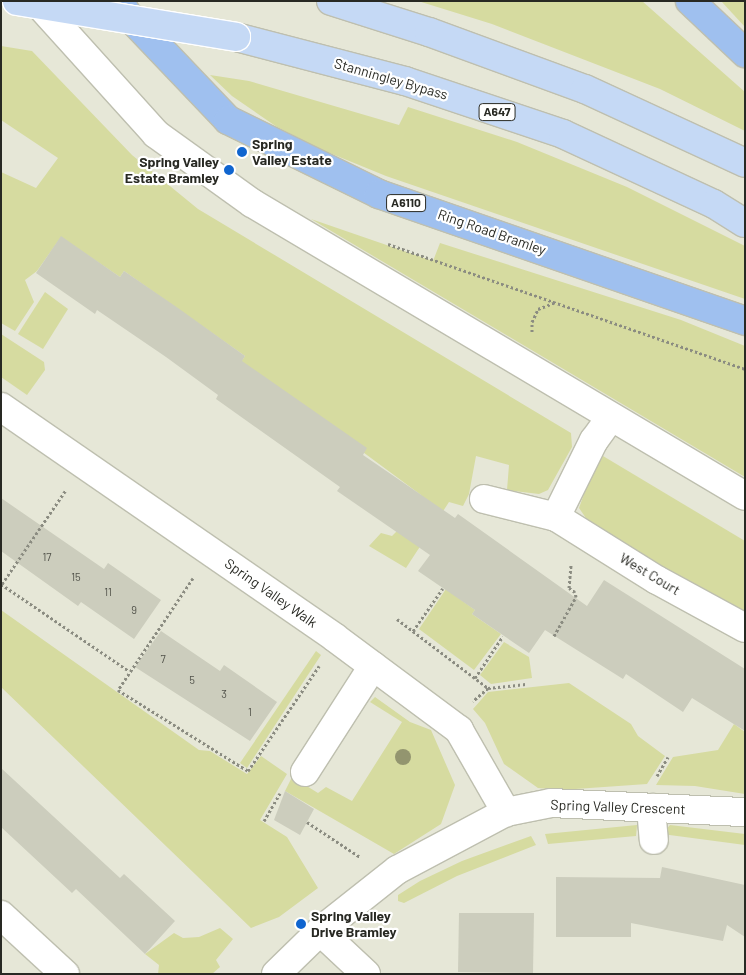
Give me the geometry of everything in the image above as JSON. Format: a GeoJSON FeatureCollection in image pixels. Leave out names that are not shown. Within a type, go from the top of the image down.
{"type":"FeatureCollection","features":[{"type":"Feature","properties":{"kind":"highway","name":"Ring Road Bramley"},"geometry":{"type":"LineString","coordinates":[[120,1],[126,13],[228,120],[379,194],[745,321]]}},
{"type":"Feature","properties":{"kind":"highway"},"geometry":{"type":"LineString","coordinates":[[690,1],[745,52]]}},
{"type":"Feature","properties":{"kind":"main road","name":"Stanningley Bypass"},"geometry":{"type":"LineString","coordinates":[[17,1],[236,37],[405,81],[562,134],[714,204],[745,223]]}},
{"type":"Feature","properties":{"kind":"main road"},"geometry":{"type":"LineString","coordinates":[[331,1],[429,32],[585,89],[745,163]]}},
{"type":"Feature","properties":{"kind":"street"},"geometry":{"type":"LineString","coordinates":[[36,1],[156,134],[252,203],[745,496]]}},
{"type":"Feature","properties":{"kind":"street","name":"Spring Valley Walk"},"geometry":{"type":"LineString","coordinates":[[1,407],[368,673],[459,730],[506,812]]}},
{"type":"Feature","properties":{"kind":"street"},"geometry":{"type":"LineString","coordinates":[[556,517],[594,440],[610,417]]}},
{"type":"Feature","properties":{"kind":"street","name":"West Court"},"geometry":{"type":"LineString","coordinates":[[484,499],[556,517],[657,580],[745,628]]}},
{"type":"Feature","properties":{"kind":"street"},"geometry":{"type":"LineString","coordinates":[[305,772],[368,673]]}},
{"type":"Feature","properties":{"kind":"street","name":"Spring Valley Crescent"},"geometry":{"type":"LineString","coordinates":[[276,974],[320,931],[397,870],[506,812],[550,803],[745,812]]}},
{"type":"Feature","properties":{"kind":"street"},"geometry":{"type":"LineString","coordinates":[[651,808],[654,840]]}},
{"type":"Feature","properties":{"kind":"street"},"geometry":{"type":"LineString","coordinates":[[1,915],[65,974]]}},
{"type":"Feature","properties":{"kind":"street"},"geometry":{"type":"LineString","coordinates":[[320,931],[366,974]]}},
{"type":"Feature","properties":{"kind":"path"},"geometry":{"type":"LineString","coordinates":[[385,243],[745,369]]}},
{"type":"Feature","properties":{"kind":"path"},"geometry":{"type":"LineString","coordinates":[[68,487],[2,584],[129,671]]}},
{"type":"Feature","properties":{"kind":"path"},"geometry":{"type":"LineString","coordinates":[[195,575],[118,690],[248,771],[324,659]]}},
{"type":"Feature","properties":{"kind":"path"},"geometry":{"type":"LineString","coordinates":[[412,631],[443,588]]}},
{"type":"Feature","properties":{"kind":"path"},"geometry":{"type":"LineString","coordinates":[[554,636],[576,597],[569,588]]}},
{"type":"Feature","properties":{"kind":"path"},"geometry":{"type":"LineString","coordinates":[[397,618],[488,688]]}},
{"type":"Feature","properties":{"kind":"path"},"geometry":{"type":"LineString","coordinates":[[475,678],[503,636]]}},
{"type":"Feature","properties":{"kind":"path"},"geometry":{"type":"LineString","coordinates":[[471,703],[488,688],[526,684]]}},
{"type":"Feature","properties":{"kind":"path"},"geometry":{"type":"LineString","coordinates":[[264,821],[281,791]]}},
{"type":"Feature","properties":{"kind":"path"},"geometry":{"type":"LineString","coordinates":[[307,822],[367,862]]}},
{"type":"Feature","properties":{"kind":"green space"},"geometry":{"type":"Polygon","coordinates":[[[418,1],[642,1],[745,92],[745,131],[660,89],[492,24],[418,1]]]}},
{"type":"Feature","properties":{"kind":"green space"},"geometry":{"type":"Polygon","coordinates":[[[721,1],[745,1],[745,27],[721,1]]]}},
{"type":"Feature","properties":{"kind":"green space"},"geometry":{"type":"Polygon","coordinates":[[[1,46],[32,51],[132,155],[198,209],[571,433],[572,447],[548,490],[539,494],[507,490],[509,465],[476,456],[469,494],[463,506],[449,502],[406,568],[369,546],[381,533],[392,536],[421,495],[241,362],[245,356],[124,271],[120,277],[61,237],[37,271],[25,280],[34,302],[15,331],[1,323],[1,172],[36,188],[58,158],[1,120],[1,46]]]}},
{"type":"Feature","properties":{"kind":"green space"},"geometry":{"type":"Polygon","coordinates":[[[210,75],[249,81],[399,125],[408,107],[517,142],[627,187],[745,246],[745,299],[386,176],[320,149],[277,127],[232,96],[210,75]]]}},
{"type":"Feature","properties":{"kind":"green space"},"geometry":{"type":"Polygon","coordinates":[[[311,219],[433,261],[440,243],[681,320],[745,346],[745,477],[311,219]]]}},
{"type":"Feature","properties":{"kind":"green space"},"geometry":{"type":"Polygon","coordinates":[[[45,292],[68,309],[43,349],[18,334],[45,292]]]}},
{"type":"Feature","properties":{"kind":"green space"},"geometry":{"type":"Polygon","coordinates":[[[1,334],[44,362],[45,370],[27,395],[1,377],[1,334]]]}},
{"type":"Feature","properties":{"kind":"green space"},"geometry":{"type":"Polygon","coordinates":[[[603,456],[745,541],[745,612],[592,527],[579,508],[589,480],[603,456]]]}},
{"type":"Feature","properties":{"kind":"green space"},"geometry":{"type":"Polygon","coordinates":[[[446,589],[475,610],[472,614],[501,634],[474,670],[419,629],[446,589]]]}},
{"type":"Feature","properties":{"kind":"green space"},"geometry":{"type":"Polygon","coordinates":[[[1,610],[199,750],[210,751],[247,774],[261,756],[287,774],[260,820],[287,837],[318,888],[279,917],[251,928],[1,687],[1,610]]]}},
{"type":"Feature","properties":{"kind":"green space"},"geometry":{"type":"Polygon","coordinates":[[[504,642],[529,657],[532,678],[491,684],[480,675],[504,642]]]}},
{"type":"Feature","properties":{"kind":"green space"},"geometry":{"type":"Polygon","coordinates":[[[316,651],[321,655],[247,768],[240,763],[316,651]]]}},
{"type":"Feature","properties":{"kind":"green space"},"geometry":{"type":"Polygon","coordinates":[[[569,683],[631,724],[638,736],[665,756],[647,784],[561,790],[538,788],[504,764],[485,723],[473,709],[488,692],[569,683]]]}},
{"type":"Feature","properties":{"kind":"green space"},"geometry":{"type":"Polygon","coordinates":[[[375,697],[410,722],[431,730],[455,785],[441,824],[394,854],[285,791],[292,777],[318,793],[326,787],[352,801],[402,722],[370,702],[375,697]]]}},
{"type":"Feature","properties":{"kind":"green space"},"geometry":{"type":"Polygon","coordinates":[[[734,724],[745,732],[745,794],[695,786],[656,785],[673,757],[718,750],[734,724]]]}},
{"type":"Feature","properties":{"kind":"green space"},"geometry":{"type":"Polygon","coordinates":[[[637,825],[636,836],[548,844],[545,834],[637,825]]]}},
{"type":"Feature","properties":{"kind":"green space"},"geometry":{"type":"Polygon","coordinates":[[[670,825],[745,834],[745,845],[662,834],[670,825]]]}},
{"type":"Feature","properties":{"kind":"green space"},"geometry":{"type":"Polygon","coordinates":[[[531,836],[536,845],[457,876],[404,903],[398,901],[398,895],[420,881],[462,861],[531,836]]]}},
{"type":"Feature","properties":{"kind":"green space"},"geometry":{"type":"Polygon","coordinates":[[[220,928],[233,939],[216,960],[220,967],[212,974],[158,974],[159,965],[145,954],[174,933],[183,938],[199,937],[220,928]]]}},
{"type":"Feature","properties":{"kind":"building"},"geometry":{"type":"Polygon","coordinates":[[[61,236],[120,277],[124,271],[178,308],[245,356],[242,361],[367,448],[363,455],[455,518],[458,514],[587,606],[604,580],[745,669],[745,731],[692,698],[683,712],[626,674],[623,679],[545,630],[529,653],[472,614],[475,610],[418,571],[430,555],[337,491],[340,487],[216,399],[218,395],[166,357],[97,310],[95,314],[36,273],[61,236]]]}},
{"type":"Feature","properties":{"kind":"building"},"geometry":{"type":"Polygon","coordinates":[[[1,498],[104,569],[108,563],[161,600],[134,639],[81,602],[78,606],[1,551],[1,498]]]}},
{"type":"Feature","properties":{"kind":"building"},"geometry":{"type":"Polygon","coordinates":[[[161,631],[220,671],[224,665],[277,702],[250,741],[135,667],[161,631]]]}},
{"type":"Feature","properties":{"kind":"building"},"geometry":{"type":"Polygon","coordinates":[[[1,768],[120,878],[124,874],[175,921],[145,954],[76,889],[72,893],[1,827],[1,768]]]}},
{"type":"Feature","properties":{"kind":"building"},"geometry":{"type":"Polygon","coordinates":[[[285,791],[314,809],[300,835],[274,820],[285,791]]]}},
{"type":"Feature","properties":{"kind":"building"},"geometry":{"type":"Polygon","coordinates":[[[662,867],[745,885],[745,937],[727,925],[723,941],[631,923],[631,937],[556,937],[556,877],[660,878],[662,867]]]}},
{"type":"Feature","properties":{"kind":"building"},"geometry":{"type":"Polygon","coordinates":[[[459,913],[534,913],[533,973],[458,972],[459,913]]]}},
{"type":"Feature","properties":{"kind":"place","name":"Spring Valley Estate"},"geometry":{"type":"Point","coordinates":[242,152]}},
{"type":"Feature","properties":{"kind":"place","name":"Spring Valley Estate Bramley"},"geometry":{"type":"Point","coordinates":[229,170]}},
{"type":"Feature","properties":{"kind":"place","name":"Spring Valley Drive Bramley"},"geometry":{"type":"Point","coordinates":[301,924]}}]}
